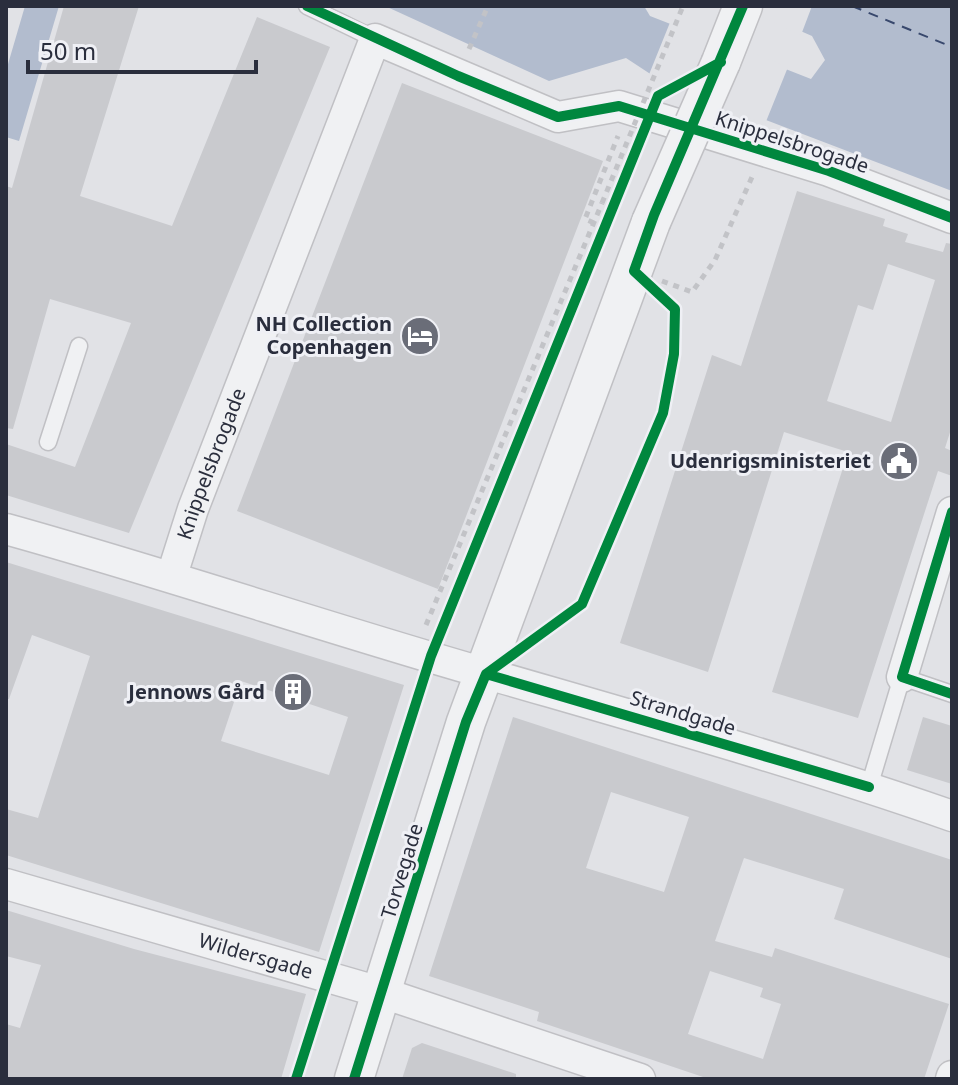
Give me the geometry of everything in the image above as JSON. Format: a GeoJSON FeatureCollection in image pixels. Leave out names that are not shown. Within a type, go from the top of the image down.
{"type":"FeatureCollection","features":[{"type":"Feature","properties":{"kind":"street","name":"Torvegade"},"geometry":{"type":"LineString","coordinates":[[354,1079],[466,722],[651,222],[743,6]]}},
{"type":"Feature","properties":{"kind":"street","name":"Knippelsbrogade"},"geometry":{"type":"LineString","coordinates":[[172,575],[199,494],[375,39],[558,117],[619,106],[829,171],[952,218]]}},
{"type":"Feature","properties":{"kind":"street"},"geometry":{"type":"LineString","coordinates":[[902,677],[950,527]]}},
{"type":"Feature","properties":{"kind":"street","name":"Strandgade"},"geometry":{"type":"LineString","coordinates":[[6,529],[172,575],[486,674],[869,787],[952,816]]}},
{"type":"Feature","properties":{"kind":"street","name":"Wildersgade"},"geometry":{"type":"LineString","coordinates":[[6,884],[383,993],[640,1079]]}},
{"type":"Feature","properties":{"kind":"lane","name":"Knippelsbrogade"},"geometry":{"type":"LineString","coordinates":[[307,6],[375,39]]}},
{"type":"Feature","properties":{"kind":"lane"},"geometry":{"type":"LineString","coordinates":[[48,442],[79,346]]}},
{"type":"Feature","properties":{"kind":"lane"},"geometry":{"type":"LineString","coordinates":[[869,787],[902,677],[952,694]]}},
{"type":"Feature","properties":{"kind":"path"},"geometry":{"type":"LineString","coordinates":[[458,76],[488,6]]}},
{"type":"Feature","properties":{"kind":"path"},"geometry":{"type":"LineString","coordinates":[[415,652],[683,6]]}},
{"type":"Feature","properties":{"kind":"path"},"geometry":{"type":"LineString","coordinates":[[637,152],[658,96]]}},
{"type":"Feature","properties":{"kind":"path"},"geometry":{"type":"LineString","coordinates":[[594,223],[585,219],[608,163]]}},
{"type":"Feature","properties":{"kind":"path"},"geometry":{"type":"LineString","coordinates":[[634,271],[692,292],[715,260],[743,202]]}},
{"type":"Feature","properties":{"kind":"water"},"geometry":{"type":"Polygon","coordinates":[[[25,6],[59,6],[19,141],[6,137],[6,71],[25,6]]]}},
{"type":"Feature","properties":{"kind":"water"},"geometry":{"type":"Polygon","coordinates":[[[385,6],[644,6],[650,16],[811,79],[825,60],[812,36],[743,6],[952,6],[952,191],[658,79],[626,58],[549,81],[385,6]]]}},
{"type":"Feature","properties":{"kind":"pier"},"geometry":{"type":"Polygon","coordinates":[[[739,6],[812,6],[801,35],[739,6]]]}},
{"type":"Feature","properties":{"kind":"pier"},"geometry":{"type":"Polygon","coordinates":[[[671,20],[788,67],[765,124],[648,77],[671,20]]]}},
{"type":"Feature","properties":{"kind":"building"},"geometry":{"type":"Polygon","coordinates":[[[64,6],[139,6],[80,196],[172,226],[257,17],[330,47],[129,533],[6,495],[6,444],[75,467],[131,323],[50,299],[13,429],[6,428],[6,186],[12,188],[64,6]]]}},
{"type":"Feature","properties":{"kind":"building","name":"NH Collection Copenhagen"},"geometry":{"type":"Polygon","coordinates":[[[402,83],[603,161],[438,589],[237,511],[402,83]]]}},
{"type":"Feature","properties":{"kind":"building","name":"Udenrigsministeriet"},"geometry":{"type":"Polygon","coordinates":[[[797,191],[885,219],[883,226],[908,234],[905,242],[943,252],[946,243],[952,244],[952,426],[945,448],[952,451],[952,476],[938,471],[858,718],[772,692],[848,452],[784,432],[708,672],[620,643],[712,355],[741,366],[797,191]],[[888,264],[873,310],[858,305],[827,401],[891,422],[935,280],[888,264]]]}},
{"type":"Feature","properties":{"kind":"building"},"geometry":{"type":"Polygon","coordinates":[[[6,562],[404,685],[319,952],[6,855],[6,809],[38,818],[90,656],[32,635],[9,699],[6,699],[6,562]],[[241,681],[221,741],[329,775],[348,717],[241,681]]]}},
{"type":"Feature","properties":{"kind":"building"},"geometry":{"type":"Polygon","coordinates":[[[513,717],[952,860],[952,959],[834,919],[844,889],[744,858],[715,941],[772,957],[775,948],[949,1004],[924,1079],[709,1079],[537,1021],[539,1012],[429,976],[513,717]],[[611,792],[586,868],[664,892],[689,817],[611,792]],[[710,971],[688,1034],[763,1059],[781,1004],[760,997],[763,988],[710,971]]]}},
{"type":"Feature","properties":{"kind":"building"},"geometry":{"type":"Polygon","coordinates":[[[923,717],[952,726],[952,784],[907,770],[923,717]]]}},
{"type":"Feature","properties":{"kind":"building"},"geometry":{"type":"Polygon","coordinates":[[[6,910],[134,949],[306,994],[281,1079],[6,1079],[6,1024],[20,1028],[41,965],[6,956],[6,910]]]}},
{"type":"Feature","properties":{"kind":"building"},"geometry":{"type":"Polygon","coordinates":[[[422,1043],[516,1074],[516,1079],[402,1079],[412,1048],[422,1043]]]}},
{"type":"Feature","properties":{"kind":"ferry route"},"geometry":{"type":"LineString","coordinates":[[852,6],[952,47]]}},
{"type":"Feature","properties":{"kind":"cycle path"},"geometry":{"type":"LineString","coordinates":[[307,6],[458,76],[558,117],[619,106],[829,171],[952,218]]}},
{"type":"Feature","properties":{"kind":"cycle path"},"geometry":{"type":"LineString","coordinates":[[486,674],[582,604],[663,413],[674,354],[675,309],[634,271],[654,215],[743,6]]}},
{"type":"Feature","properties":{"kind":"cycle path"},"geometry":{"type":"LineString","coordinates":[[296,1079],[431,656],[658,96],[721,62]]}},
{"type":"Feature","properties":{"kind":"cycle path"},"geometry":{"type":"LineString","coordinates":[[952,512],[902,677],[952,694]]}},
{"type":"Feature","properties":{"kind":"cycle path"},"geometry":{"type":"LineString","coordinates":[[486,674],[869,787]]}},
{"type":"Feature","properties":{"kind":"cycle path"},"geometry":{"type":"LineString","coordinates":[[354,1079],[466,722],[486,674]]}},
{"type":"Feature","properties":{"kind":"place","name":"NH Collection Copenhagen"},"geometry":{"type":"Point","coordinates":[420,336]}},
{"type":"Feature","properties":{"kind":"place","name":"Udenrigsministeriet"},"geometry":{"type":"Point","coordinates":[899,461]}},
{"type":"Feature","properties":{"kind":"place","name":"Jennows Gård"},"geometry":{"type":"Point","coordinates":[293,692]}}]}
